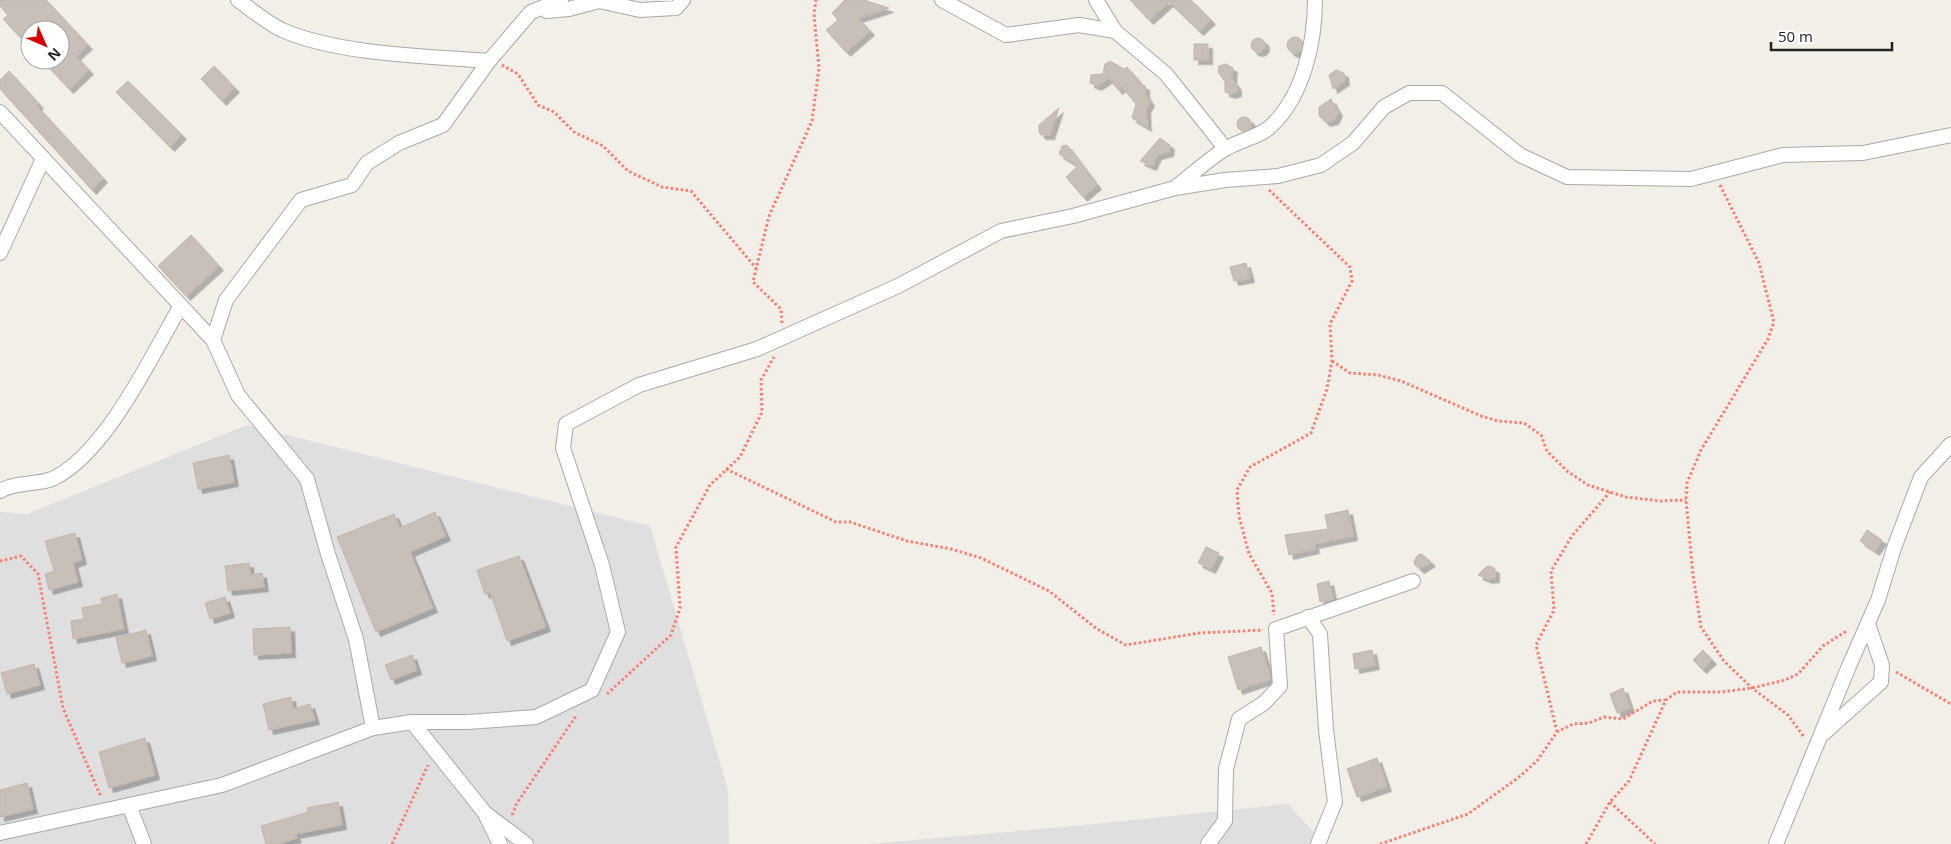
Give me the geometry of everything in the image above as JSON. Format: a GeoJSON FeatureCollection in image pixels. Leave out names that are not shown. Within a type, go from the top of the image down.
{"type":"FeatureCollection","features":[{"type":"Feature","properties":{"kind":"street"},"geometry":{"type":"LineString","coordinates":[[238,0],[281,29],[322,43],[400,54],[489,61]]}},
{"type":"Feature","properties":{"kind":"street"},"geometry":{"type":"LineString","coordinates":[[213,340],[226,300],[301,200],[352,185],[367,163],[399,143],[443,125],[489,61],[533,6],[561,0]]}},
{"type":"Feature","properties":{"kind":"street"},"geometry":{"type":"LineString","coordinates":[[642,0],[652,10]]}},
{"type":"Feature","properties":{"kind":"street"},"geometry":{"type":"LineString","coordinates":[[533,6],[569,9],[599,1],[640,10],[652,10],[676,8],[683,0]]}},
{"type":"Feature","properties":{"kind":"street"},"geometry":{"type":"LineString","coordinates":[[942,0],[1006,35],[1078,25],[1115,31]]}},
{"type":"Feature","properties":{"kind":"street"},"geometry":{"type":"LineString","coordinates":[[1096,0],[1115,31],[1166,74],[1226,148]]}},
{"type":"Feature","properties":{"kind":"street"},"geometry":{"type":"LineString","coordinates":[[1175,188],[1226,148],[1270,128],[1293,100],[1305,65],[1315,20],[1315,0]]}},
{"type":"Feature","properties":{"kind":"street"},"geometry":{"type":"LineString","coordinates":[[0,833],[222,785],[373,728],[412,722],[468,722],[536,717],[592,690],[618,632],[602,565],[562,448],[566,424],[639,385],[757,348],[783,337],[898,286],[1001,232],[1073,216],[1175,188],[1278,176],[1321,165],[1354,142],[1384,106],[1409,93],[1442,93],[1520,155],[1567,177],[1691,179],[1783,155],[1863,153],[1951,135]]}},
{"type":"Feature","properties":{"kind":"street"},"geometry":{"type":"LineString","coordinates":[[0,112],[180,307],[213,340],[238,396],[307,479],[328,554],[356,639],[373,728]]}},
{"type":"Feature","properties":{"kind":"street"},"geometry":{"type":"LineString","coordinates":[[0,253],[43,160]]}},
{"type":"Feature","properties":{"kind":"street"},"geometry":{"type":"LineString","coordinates":[[0,491],[52,479],[86,455],[120,410],[180,307]]}},
{"type":"Feature","properties":{"kind":"street"},"geometry":{"type":"LineString","coordinates":[[1776,844],[1878,600],[1894,548],[1920,477],[1951,444]]}},
{"type":"Feature","properties":{"kind":"street"},"geometry":{"type":"LineString","coordinates":[[1208,844],[1225,821],[1226,769],[1239,719],[1264,703],[1280,686],[1276,629],[1413,581]]}},
{"type":"Feature","properties":{"kind":"street"},"geometry":{"type":"LineString","coordinates":[[1308,617],[1320,634],[1326,730],[1335,802],[1318,844]]}},
{"type":"Feature","properties":{"kind":"street"},"geometry":{"type":"LineString","coordinates":[[1822,734],[1881,682],[1882,665],[1868,624]]}},
{"type":"Feature","properties":{"kind":"street"},"geometry":{"type":"LineString","coordinates":[[412,722],[485,814],[500,844]]}},
{"type":"Feature","properties":{"kind":"street"},"geometry":{"type":"LineString","coordinates":[[129,805],[144,844]]}},
{"type":"Feature","properties":{"kind":"street"},"geometry":{"type":"LineString","coordinates":[[485,814],[526,844]]}},
{"type":"Feature","properties":{"kind":"path"},"geometry":{"type":"LineString","coordinates":[[602,698],[671,635],[680,608],[676,547],[710,485],[740,457],[762,412],[761,380],[783,337],[781,309],[753,282],[769,216],[812,122],[819,68],[814,14],[816,0]]}},
{"type":"Feature","properties":{"kind":"path"},"geometry":{"type":"LineString","coordinates":[[489,61],[505,66],[518,74],[538,105],[554,112],[574,132],[603,146],[628,171],[662,188],[691,191],[756,269]]}},
{"type":"Feature","properties":{"kind":"path"},"geometry":{"type":"LineString","coordinates":[[1715,173],[1734,216],[1759,263],[1774,322],[1768,340],[1701,450],[1687,483],[1686,500],[1693,575],[1701,627],[1724,661],[1752,688],[1788,715],[1805,738],[1804,746]]}},
{"type":"Feature","properties":{"kind":"path"},"geometry":{"type":"LineString","coordinates":[[726,469],[836,522],[850,522],[908,541],[951,549],[982,558],[1049,591],[1097,629],[1126,644],[1199,633],[1276,629],[1272,593],[1249,554],[1239,516],[1237,490],[1250,467],[1311,433],[1327,389],[1332,361],[1330,324],[1352,282],[1350,266],[1255,178]]}},
{"type":"Feature","properties":{"kind":"path"},"geometry":{"type":"LineString","coordinates":[[1332,361],[1350,373],[1378,375],[1401,382],[1498,422],[1524,423],[1541,435],[1547,451],[1567,471],[1588,485],[1626,497],[1660,501],[1686,500]]}},
{"type":"Feature","properties":{"kind":"path"},"geometry":{"type":"LineString","coordinates":[[1557,732],[1536,645],[1554,610],[1551,571],[1572,536],[1610,492]]}},
{"type":"Feature","properties":{"kind":"path"},"geometry":{"type":"LineString","coordinates":[[0,561],[21,556],[38,574],[62,708],[106,810]]}},
{"type":"Feature","properties":{"kind":"path"},"geometry":{"type":"LineString","coordinates":[[1586,844],[1610,802],[1629,781],[1666,700],[1678,692],[1721,692],[1752,688],[1798,674],[1823,646],[1838,635],[1860,624],[1868,624]]}},
{"type":"Feature","properties":{"kind":"path"},"geometry":{"type":"LineString","coordinates":[[1882,665],[1902,674],[1951,704]]}},
{"type":"Feature","properties":{"kind":"path"},"geometry":{"type":"LineString","coordinates":[[1380,844],[1468,814],[1537,761],[1557,732],[1573,724],[1589,723],[1604,717],[1623,719],[1653,700],[1666,700]]}},
{"type":"Feature","properties":{"kind":"path"},"geometry":{"type":"LineString","coordinates":[[506,828],[517,803],[573,717],[581,713]]}},
{"type":"Feature","properties":{"kind":"path"},"geometry":{"type":"LineString","coordinates":[[392,844],[434,751]]}},
{"type":"Feature","properties":{"kind":"path"},"geometry":{"type":"LineString","coordinates":[[1610,802],[1655,844]]}},
{"type":"Feature","properties":{"kind":"shaded area"},"geometry":{"type":"Polygon","coordinates":[[[247,425],[650,526],[728,790],[729,844],[0,844],[0,512],[27,514],[247,425]]]}},
{"type":"Feature","properties":{"kind":"shaded area"},"geometry":{"type":"Polygon","coordinates":[[[1288,804],[1324,844],[868,844],[1074,826],[1288,804]]]}},
{"type":"Feature","properties":{"kind":"building"},"geometry":{"type":"Polygon","coordinates":[[[0,0],[46,0],[65,20],[20,20],[20,37],[3,19],[8,15],[0,6],[0,0]]]}},
{"type":"Feature","properties":{"kind":"building"},"geometry":{"type":"Polygon","coordinates":[[[845,0],[864,0],[889,8],[858,18],[870,31],[846,52],[826,30],[838,20],[832,13],[845,0]]]}},
{"type":"Feature","properties":{"kind":"building"},"geometry":{"type":"Polygon","coordinates":[[[1130,0],[1191,0],[1211,20],[1199,31],[1169,2],[1149,20],[1130,0]]]}},
{"type":"Feature","properties":{"kind":"building"},"geometry":{"type":"Polygon","coordinates":[[[70,26],[88,45],[76,56],[89,70],[69,89],[51,70],[70,70],[70,26]]]}},
{"type":"Feature","properties":{"kind":"building"},"geometry":{"type":"Polygon","coordinates":[[[1295,37],[1301,39],[1303,45],[1301,51],[1295,53],[1289,51],[1287,45],[1289,39],[1295,37]]]}},
{"type":"Feature","properties":{"kind":"building"},"geometry":{"type":"Polygon","coordinates":[[[1255,38],[1261,38],[1265,45],[1261,52],[1255,52],[1251,48],[1251,42],[1255,38]]]}},
{"type":"Feature","properties":{"kind":"building"},"geometry":{"type":"Polygon","coordinates":[[[1194,44],[1208,44],[1208,60],[1194,60],[1194,44]]]}},
{"type":"Feature","properties":{"kind":"building"},"geometry":{"type":"Polygon","coordinates":[[[1112,62],[1124,69],[1127,67],[1145,85],[1145,93],[1150,102],[1146,109],[1147,127],[1132,118],[1136,104],[1122,87],[1118,90],[1109,78],[1097,86],[1090,83],[1091,75],[1103,74],[1105,64],[1112,62]]]}},
{"type":"Feature","properties":{"kind":"building"},"geometry":{"type":"Polygon","coordinates":[[[1226,64],[1233,68],[1232,79],[1237,86],[1237,92],[1231,94],[1225,92],[1225,82],[1218,72],[1219,66],[1226,64]]]}},
{"type":"Feature","properties":{"kind":"building"},"geometry":{"type":"Polygon","coordinates":[[[214,66],[235,88],[222,101],[201,79],[214,66]]]}},
{"type":"Feature","properties":{"kind":"building"},"geometry":{"type":"Polygon","coordinates":[[[1336,70],[1344,73],[1345,81],[1333,89],[1329,75],[1336,70]]]}},
{"type":"Feature","properties":{"kind":"building"},"geometry":{"type":"Polygon","coordinates":[[[9,71],[39,104],[37,106],[103,178],[92,190],[0,89],[0,80],[9,71]]]}},
{"type":"Feature","properties":{"kind":"building"},"geometry":{"type":"Polygon","coordinates":[[[128,81],[182,135],[170,147],[116,92],[128,81]]]}},
{"type":"Feature","properties":{"kind":"building"},"geometry":{"type":"Polygon","coordinates":[[[1331,99],[1338,112],[1334,120],[1326,122],[1319,116],[1319,107],[1331,99]]]}},
{"type":"Feature","properties":{"kind":"building"},"geometry":{"type":"Polygon","coordinates":[[[1059,108],[1050,135],[1041,135],[1039,125],[1059,108]]]}},
{"type":"Feature","properties":{"kind":"building"},"geometry":{"type":"Polygon","coordinates":[[[1244,117],[1249,119],[1251,124],[1249,129],[1244,131],[1239,129],[1237,124],[1239,119],[1244,117]]]}},
{"type":"Feature","properties":{"kind":"building"},"geometry":{"type":"Polygon","coordinates":[[[1160,138],[1170,145],[1169,152],[1157,155],[1152,166],[1140,161],[1160,138]]]}},
{"type":"Feature","properties":{"kind":"building"},"geometry":{"type":"Polygon","coordinates":[[[1067,145],[1097,185],[1083,197],[1066,177],[1078,166],[1059,154],[1062,146],[1067,145]]]}},
{"type":"Feature","properties":{"kind":"building"},"geometry":{"type":"Polygon","coordinates":[[[191,235],[219,266],[186,296],[158,266],[191,235]]]}},
{"type":"Feature","properties":{"kind":"building"},"geometry":{"type":"Polygon","coordinates":[[[1246,263],[1250,278],[1234,281],[1230,267],[1246,263]]]}},
{"type":"Feature","properties":{"kind":"building"},"geometry":{"type":"Polygon","coordinates":[[[229,455],[234,482],[198,489],[193,463],[229,455]]]}},
{"type":"Feature","properties":{"kind":"building"},"geometry":{"type":"Polygon","coordinates":[[[1348,510],[1353,536],[1314,544],[1315,549],[1289,555],[1285,535],[1328,529],[1325,515],[1348,510]]]}},
{"type":"Feature","properties":{"kind":"building"},"geometry":{"type":"Polygon","coordinates":[[[435,512],[446,536],[410,552],[433,608],[376,632],[337,537],[394,514],[400,528],[435,512]]]}},
{"type":"Feature","properties":{"kind":"building"},"geometry":{"type":"Polygon","coordinates":[[[1867,530],[1882,540],[1875,551],[1860,541],[1867,530]]]}},
{"type":"Feature","properties":{"kind":"building"},"geometry":{"type":"Polygon","coordinates":[[[75,533],[82,560],[73,563],[78,582],[49,590],[45,574],[54,571],[45,541],[75,533]]]}},
{"type":"Feature","properties":{"kind":"building"},"geometry":{"type":"Polygon","coordinates":[[[1206,547],[1219,553],[1211,569],[1198,563],[1206,547]]]}},
{"type":"Feature","properties":{"kind":"building"},"geometry":{"type":"Polygon","coordinates":[[[1422,554],[1431,562],[1420,569],[1415,565],[1414,561],[1418,555],[1422,554]]]}},
{"type":"Feature","properties":{"kind":"building"},"geometry":{"type":"Polygon","coordinates":[[[519,556],[546,627],[507,641],[490,592],[485,594],[477,570],[519,556]]]}},
{"type":"Feature","properties":{"kind":"building"},"geometry":{"type":"Polygon","coordinates":[[[249,563],[250,575],[262,573],[264,587],[228,591],[225,566],[249,563]]]}},
{"type":"Feature","properties":{"kind":"building"},"geometry":{"type":"Polygon","coordinates":[[[1490,566],[1495,569],[1495,578],[1488,579],[1478,575],[1486,567],[1490,566]]]}},
{"type":"Feature","properties":{"kind":"building"},"geometry":{"type":"Polygon","coordinates":[[[1329,581],[1333,599],[1320,602],[1317,584],[1329,581]]]}},
{"type":"Feature","properties":{"kind":"building"},"geometry":{"type":"Polygon","coordinates":[[[117,594],[124,629],[73,639],[71,621],[84,619],[82,608],[102,604],[101,598],[117,594]]]}},
{"type":"Feature","properties":{"kind":"building"},"geometry":{"type":"Polygon","coordinates":[[[225,597],[230,613],[210,619],[205,603],[225,597]]]}},
{"type":"Feature","properties":{"kind":"building"},"geometry":{"type":"Polygon","coordinates":[[[290,627],[291,653],[254,655],[253,629],[290,627]]]}},
{"type":"Feature","properties":{"kind":"building"},"geometry":{"type":"Polygon","coordinates":[[[146,630],[152,656],[122,663],[116,638],[146,630]]]}},
{"type":"Feature","properties":{"kind":"building"},"geometry":{"type":"Polygon","coordinates":[[[1261,647],[1271,679],[1238,690],[1228,657],[1261,647]]]}},
{"type":"Feature","properties":{"kind":"building"},"geometry":{"type":"Polygon","coordinates":[[[1372,650],[1375,665],[1355,669],[1353,654],[1372,650]]]}},
{"type":"Feature","properties":{"kind":"building"},"geometry":{"type":"Polygon","coordinates":[[[1703,650],[1712,660],[1702,669],[1693,660],[1703,650]]]}},
{"type":"Feature","properties":{"kind":"building"},"geometry":{"type":"Polygon","coordinates":[[[412,655],[417,670],[391,680],[385,665],[412,655]]]}},
{"type":"Feature","properties":{"kind":"building"},"geometry":{"type":"Polygon","coordinates":[[[34,664],[40,685],[7,694],[1,673],[34,664]]]}},
{"type":"Feature","properties":{"kind":"building"},"geometry":{"type":"Polygon","coordinates":[[[1623,688],[1630,708],[1617,713],[1610,694],[1623,688]]]}},
{"type":"Feature","properties":{"kind":"building"},"geometry":{"type":"Polygon","coordinates":[[[291,697],[293,709],[310,704],[315,720],[269,730],[263,704],[291,697]]]}},
{"type":"Feature","properties":{"kind":"building"},"geometry":{"type":"Polygon","coordinates":[[[145,738],[155,775],[109,788],[99,752],[145,738]]]}},
{"type":"Feature","properties":{"kind":"building"},"geometry":{"type":"Polygon","coordinates":[[[1377,758],[1387,787],[1357,797],[1347,769],[1377,758]]]}},
{"type":"Feature","properties":{"kind":"building"},"geometry":{"type":"Polygon","coordinates":[[[27,783],[33,809],[0,817],[0,790],[27,783]]]}},
{"type":"Feature","properties":{"kind":"building"},"geometry":{"type":"Polygon","coordinates":[[[338,802],[342,825],[295,834],[297,838],[278,844],[266,844],[261,826],[308,812],[307,808],[338,802]]]}}]}
